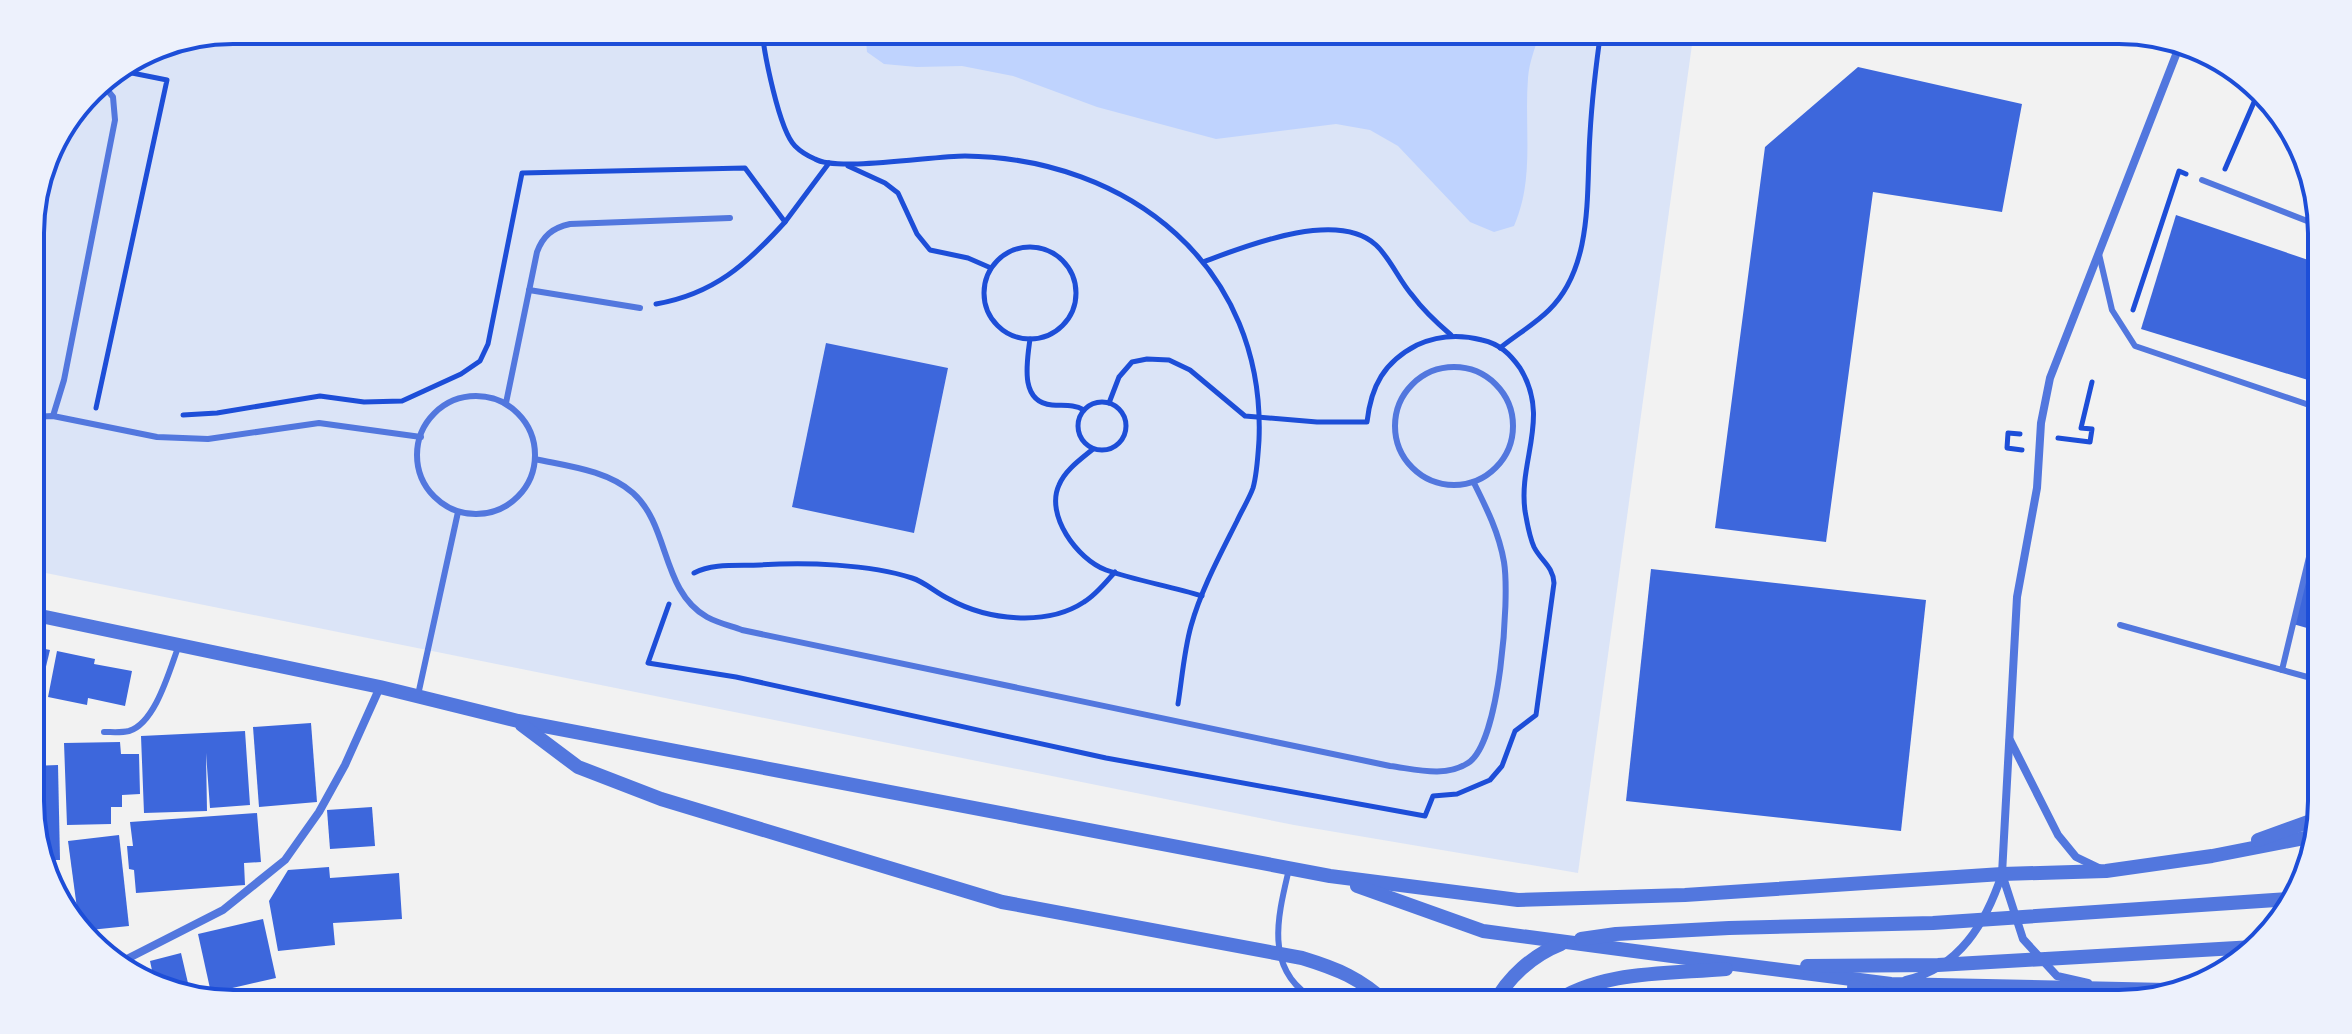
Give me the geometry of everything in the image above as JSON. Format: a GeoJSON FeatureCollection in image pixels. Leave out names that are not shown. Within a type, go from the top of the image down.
{"type":"FeatureCollection","features":[{"type":"Feature","properties":{"kind":"street"},"geometry":{"type":"LineString","coordinates":[[1891,984],[1922,976],[1950,959],[1971,940],[1993,902],[2002,874],[2017,597],[2037,488],[2044,408],[2050,378],[2177,53]]}},
{"type":"Feature","properties":{"kind":"street"},"geometry":{"type":"LineString","coordinates":[[44,617],[418,695],[518,721],[1289,869],[1518,900],[1685,895],[2002,874],[2106,871],[2212,856],[2304,838]]}},
{"type":"Feature","properties":{"kind":"street"},"geometry":{"type":"LineString","coordinates":[[129,958],[223,910],[285,860],[326,800],[380,687]]}},
{"type":"Feature","properties":{"kind":"street"},"geometry":{"type":"LineString","coordinates":[[518,721],[578,767],[661,799],[1002,902],[1302,958],[1341,970],[1373,990]]}},
{"type":"Feature","properties":{"kind":"street"},"geometry":{"type":"LineString","coordinates":[[2010,740],[2058,835],[2076,857],[2106,871]]}},
{"type":"Feature","properties":{"kind":"street"},"geometry":{"type":"LineString","coordinates":[[2212,856],[2306,822]]}},
{"type":"Feature","properties":{"kind":"street"},"geometry":{"type":"LineString","coordinates":[[2002,874],[2023,939],[2044,965],[2057,976],[2112,988]]}},
{"type":"Feature","properties":{"kind":"street"},"geometry":{"type":"LineString","coordinates":[[1330,876],[1483,931],[1891,984],[2138,989]]}},
{"type":"Feature","properties":{"kind":"street"},"geometry":{"type":"LineString","coordinates":[[1502,990],[1530,961],[1546,950],[1568,941],[1616,934],[1933,923],[2280,900]]}},
{"type":"Feature","properties":{"kind":"street"},"geometry":{"type":"LineString","coordinates":[[1571,990],[1609,979],[1758,966],[1938,965],[2238,948]]}},
{"type":"Feature","properties":{"kind":"street"},"geometry":{"type":"LineString","coordinates":[[1758,966],[1865,990]]}},
{"type":"Feature","properties":{"kind":"lane"},"geometry":{"type":"LineString","coordinates":[[53,416],[64,380],[115,120],[113,97],[108,91]]}},
{"type":"Feature","properties":{"kind":"lane"},"geometry":{"type":"LineString","coordinates":[[2202,180],[2307,221]]}},
{"type":"Feature","properties":{"kind":"lane"},"geometry":{"type":"LineString","coordinates":[[506,403],[541,241],[558,226],[730,218]]}},
{"type":"Feature","properties":{"kind":"lane"},"geometry":{"type":"LineString","coordinates":[[2098,252],[2112,310],[2135,346],[2308,405]]}},
{"type":"Feature","properties":{"kind":"lane"},"geometry":{"type":"LineString","coordinates":[[529,290],[640,308]]}},
{"type":"Feature","properties":{"kind":"lane"},"geometry":{"type":"LineString","coordinates":[[1451,366],[1478,372],[1501,389],[1509,406],[1513,424],[1511,443],[1503,460],[1474,483],[1453,486],[1433,482],[1415,472],[1402,456],[1395,437],[1395,416],[1402,396],[1415,380],[1433,370],[1451,366]]}},
{"type":"Feature","properties":{"kind":"lane"},"geometry":{"type":"LineString","coordinates":[[470,396],[488,397],[506,403],[520,415],[531,431],[536,449],[528,485],[516,500],[499,510],[479,515],[458,512],[440,503],[426,487],[418,468],[421,437],[436,411],[452,400],[470,396]]}},
{"type":"Feature","properties":{"kind":"lane"},"geometry":{"type":"LineString","coordinates":[[44,416],[157,437],[208,439],[319,423],[421,437]]}},
{"type":"Feature","properties":{"kind":"lane"},"geometry":{"type":"LineString","coordinates":[[535,459],[607,477],[632,492],[648,510],[677,583],[691,604],[708,618],[742,630],[1403,768],[1430,771],[1453,770],[1471,761],[1495,710],[1507,593],[1496,530],[1474,483]]}},
{"type":"Feature","properties":{"kind":"lane"},"geometry":{"type":"LineString","coordinates":[[418,695],[458,512]]}},
{"type":"Feature","properties":{"kind":"lane"},"geometry":{"type":"LineString","coordinates":[[2282,670],[2308,561]]}},
{"type":"Feature","properties":{"kind":"lane"},"geometry":{"type":"LineString","coordinates":[[2120,625],[2308,677]]}},
{"type":"Feature","properties":{"kind":"lane"},"geometry":{"type":"LineString","coordinates":[[104,732],[132,730],[144,721],[162,692],[179,645]]}},
{"type":"Feature","properties":{"kind":"lane"},"geometry":{"type":"LineString","coordinates":[[1289,869],[1277,920],[1283,970],[1303,990]]}},
{"type":"Feature","properties":{"kind":"path"},"geometry":{"type":"LineString","coordinates":[[765,44],[781,119],[793,145],[818,162],[847,165],[965,156],[1018,160],[1068,173],[1106,186],[1146,209],[1185,239],[1218,279],[1245,337],[1255,382],[1259,439],[1253,487],[1202,596],[1191,627],[1176,721]]}},
{"type":"Feature","properties":{"kind":"path"},"geometry":{"type":"LineString","coordinates":[[1500,348],[1550,309],[1568,284],[1578,258],[1586,214],[1594,76],[1599,44]]}},
{"type":"Feature","properties":{"kind":"path"},"geometry":{"type":"LineString","coordinates":[[108,411],[96,410],[167,80],[132,73]]}},
{"type":"Feature","properties":{"kind":"path"},"geometry":{"type":"LineString","coordinates":[[2218,186],[2255,101]]}},
{"type":"Feature","properties":{"kind":"path"},"geometry":{"type":"LineString","coordinates":[[640,308],[710,288],[753,257],[785,222],[829,163]]}},
{"type":"Feature","properties":{"kind":"path"},"geometry":{"type":"LineString","coordinates":[[847,165],[885,183],[898,193],[917,234],[930,250],[968,258],[991,268]]}},
{"type":"Feature","properties":{"kind":"path"},"geometry":{"type":"LineString","coordinates":[[175,416],[217,413],[320,396],[364,402],[402,401],[425,393],[471,368],[480,361],[488,344],[522,173],[745,168],[785,222]]}},
{"type":"Feature","properties":{"kind":"path"},"geometry":{"type":"LineString","coordinates":[[2126,332],[2179,171],[2202,180]]}},
{"type":"Feature","properties":{"kind":"path"},"geometry":{"type":"LineString","coordinates":[[1203,262],[1285,236],[1334,229],[1363,235],[1378,246],[1411,295],[1451,336]]}},
{"type":"Feature","properties":{"kind":"path"},"geometry":{"type":"LineString","coordinates":[[1030,246],[1045,249],[1069,267],[1075,281],[1076,297],[1064,325],[1052,334],[1030,339],[1008,334],[996,325],[987,313],[984,298],[985,282],[1001,256],[1030,246]]}},
{"type":"Feature","properties":{"kind":"path"},"geometry":{"type":"LineString","coordinates":[[1109,403],[1119,377],[1132,362],[1169,360],[1190,370],[1245,416],[1367,422],[1369,399],[1380,374],[1403,353],[1430,339],[1462,335],[1490,342],[1511,354],[1525,377],[1535,405],[1533,447],[1525,476],[1525,507],[1533,546],[1553,571],[1554,583],[1536,715],[1515,731],[1502,766],[1490,780],[1457,794],[1433,796],[1425,816],[1106,758],[736,677],[648,663],[677,583],[704,567],[775,564],[880,569],[916,579],[949,600],[978,611],[1017,618],[1054,615],[1084,602],[1115,572]]}},
{"type":"Feature","properties":{"kind":"path"},"geometry":{"type":"LineString","coordinates":[[1030,339],[1027,381],[1030,392],[1048,405],[1070,405],[1084,410]]}},
{"type":"Feature","properties":{"kind":"path"},"geometry":{"type":"LineString","coordinates":[[2092,382],[2081,428],[2092,429]]}},
{"type":"Feature","properties":{"kind":"path"},"geometry":{"type":"LineString","coordinates":[[1093,403],[1109,403],[1123,413],[1126,421],[1121,442],[1109,450],[1093,449],[1078,432],[1084,410],[1093,403]]}},
{"type":"Feature","properties":{"kind":"path"},"geometry":{"type":"LineString","coordinates":[[1093,449],[1066,473],[1055,498],[1056,514],[1070,539],[1088,560],[1103,569],[1202,596]]}},
{"type":"Feature","properties":{"kind":"shaded area"},"geometry":{"type":"Polygon","coordinates":[[[221,44],[1692,44],[1578,873],[1294,825],[44,573],[44,221],[54,172],[69,139],[99,99],[139,69],[172,54],[221,44]]]}},
{"type":"Feature","properties":{"kind":"water"},"geometry":{"type":"Polygon","coordinates":[[[866,44],[1536,44],[1529,72],[1527,172],[1520,208],[1514,226],[1494,232],[1470,222],[1398,146],[1370,130],[1336,124],[1216,139],[1097,107],[1013,76],[962,66],[884,64],[867,52],[866,44]]]}},
{"type":"Feature","properties":{"kind":"building"},"geometry":{"type":"Polygon","coordinates":[[[1858,67],[2022,104],[2002,212],[1873,192],[1826,542],[1715,528],[1765,147],[1858,67]]]}},
{"type":"Feature","properties":{"kind":"building"},"geometry":{"type":"Polygon","coordinates":[[[2176,215],[2308,260],[2308,380],[2141,329],[2176,215]]]}},
{"type":"Feature","properties":{"kind":"building"},"geometry":{"type":"Polygon","coordinates":[[[826,343],[948,368],[914,533],[792,507],[826,343]]]}},
{"type":"Feature","properties":{"kind":"building"},"geometry":{"type":"Polygon","coordinates":[[[1651,569],[1926,600],[1901,831],[1626,801],[1651,569]]]}},
{"type":"Feature","properties":{"kind":"building"},"geometry":{"type":"Polygon","coordinates":[[[2308,572],[2308,628],[2293,624],[2308,572]]]}},
{"type":"Feature","properties":{"kind":"building"},"geometry":{"type":"Polygon","coordinates":[[[44,649],[50,650],[44,675],[44,649]]]}},
{"type":"Feature","properties":{"kind":"building"},"geometry":{"type":"Polygon","coordinates":[[[57,651],[95,659],[94,664],[132,671],[125,706],[88,698],[87,705],[48,697],[57,651]]]}},
{"type":"Feature","properties":{"kind":"building"},"geometry":{"type":"Polygon","coordinates":[[[311,723],[317,802],[259,807],[253,727],[311,723]]]}},
{"type":"Feature","properties":{"kind":"building"},"geometry":{"type":"Polygon","coordinates":[[[245,731],[250,805],[210,808],[206,753],[207,811],[144,813],[141,736],[245,731]]]}},
{"type":"Feature","properties":{"kind":"building"},"geometry":{"type":"Polygon","coordinates":[[[120,742],[121,754],[139,754],[140,794],[122,795],[122,807],[111,807],[111,824],[67,825],[64,743],[120,742]]]}},
{"type":"Feature","properties":{"kind":"building"},"geometry":{"type":"Polygon","coordinates":[[[58,765],[60,860],[53,860],[50,850],[44,801],[44,766],[58,765]]]}},
{"type":"Feature","properties":{"kind":"building"},"geometry":{"type":"Polygon","coordinates":[[[372,807],[375,846],[330,849],[327,810],[372,807]]]}},
{"type":"Feature","properties":{"kind":"building"},"geometry":{"type":"Polygon","coordinates":[[[257,813],[261,862],[244,863],[245,885],[136,893],[127,846],[133,846],[130,822],[257,813]]]}},
{"type":"Feature","properties":{"kind":"building"},"geometry":{"type":"Polygon","coordinates":[[[119,835],[129,926],[94,930],[83,916],[77,907],[68,841],[119,835]]]}},
{"type":"Feature","properties":{"kind":"building"},"geometry":{"type":"Polygon","coordinates":[[[329,867],[330,878],[399,873],[402,919],[333,923],[335,945],[278,951],[269,901],[288,870],[329,867]]]}},
{"type":"Feature","properties":{"kind":"building"},"geometry":{"type":"Polygon","coordinates":[[[263,919],[276,978],[224,990],[210,988],[198,934],[263,919]]]}},
{"type":"Feature","properties":{"kind":"building"},"geometry":{"type":"Polygon","coordinates":[[[181,953],[188,984],[152,972],[150,961],[181,953]]]}}]}
